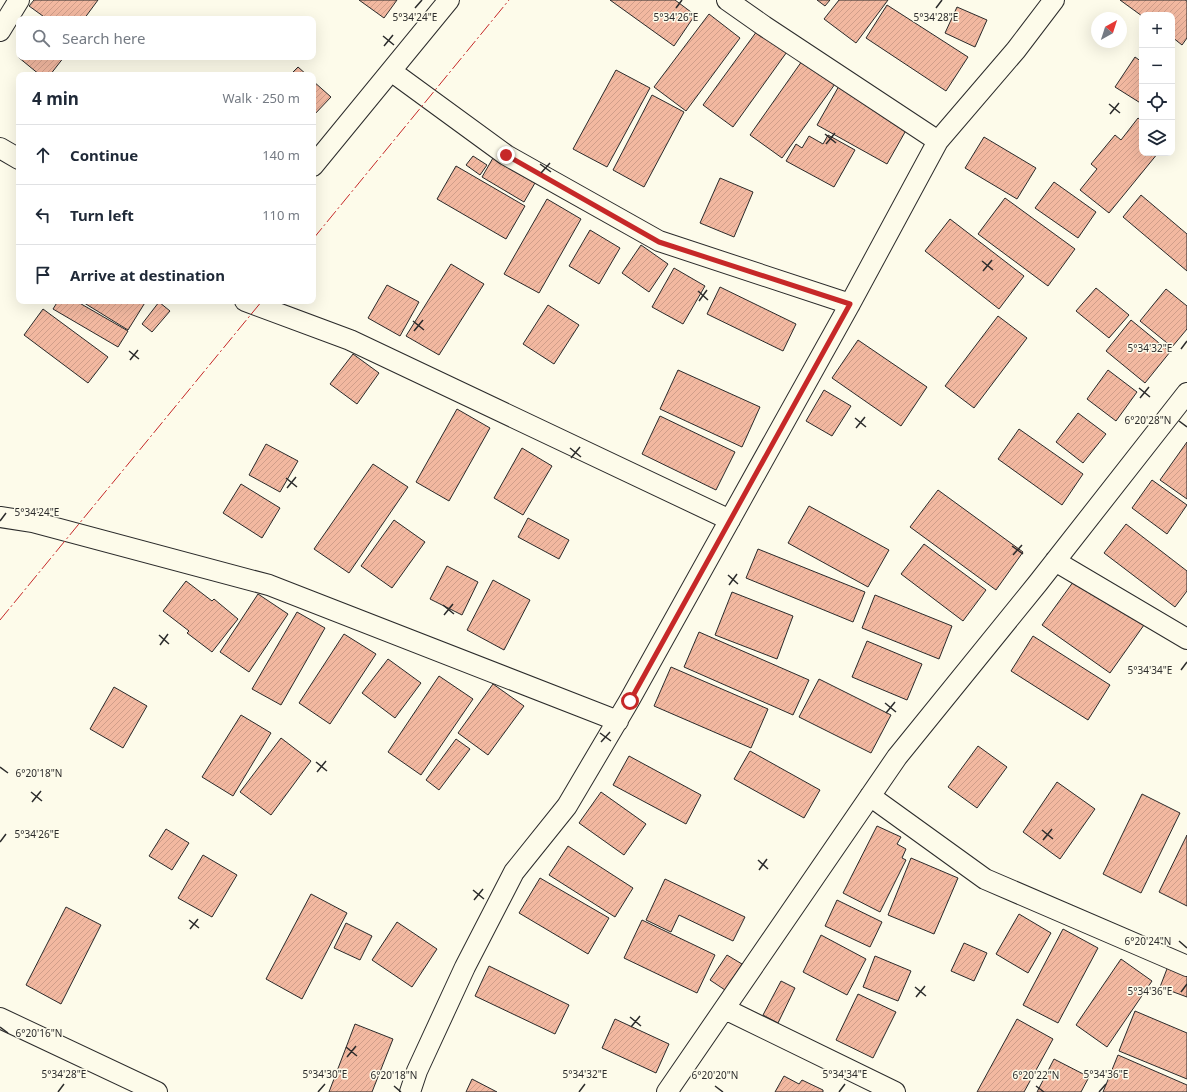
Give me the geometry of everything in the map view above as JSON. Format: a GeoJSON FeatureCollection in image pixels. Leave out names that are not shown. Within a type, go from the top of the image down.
{"type":"FeatureCollection","features":[{"type":"Feature","properties":{"kind":"street"},"geometry":{"type":"LineString","coordinates":[[0,30],[19,0]]}},
{"type":"Feature","properties":{"kind":"street"},"geometry":{"type":"LineString","coordinates":[[316,162],[449,0]]}},
{"type":"Feature","properties":{"kind":"street"},"geometry":{"type":"LineString","coordinates":[[727,0],[764,26],[938,140]]}},
{"type":"Feature","properties":{"kind":"street"},"geometry":{"type":"LineString","coordinates":[[410,1092],[417,1071],[465,967],[514,872],[567,806],[618,721],[850,304],[938,140],[1016,50],[1054,0]]}},
{"type":"Feature","properties":{"kind":"street"},"geometry":{"type":"LineString","coordinates":[[391,70],[506,155],[659,242],[850,304]]}},
{"type":"Feature","properties":{"kind":"street"},"geometry":{"type":"LineString","coordinates":[[0,148],[16,158]]}},
{"type":"Feature","properties":{"kind":"street"},"geometry":{"type":"LineString","coordinates":[[253,304],[350,340],[730,520]]}},
{"type":"Feature","properties":{"kind":"street"},"geometry":{"type":"LineString","coordinates":[[667,1092],[897,757],[1055,561],[1187,393]]}},
{"type":"Feature","properties":{"kind":"street"},"geometry":{"type":"LineString","coordinates":[[0,517],[33,522],[268,585],[618,721]]}},
{"type":"Feature","properties":{"kind":"street"},"geometry":{"type":"LineString","coordinates":[[1055,561],[1187,639]]}},
{"type":"Feature","properties":{"kind":"street"},"geometry":{"type":"LineString","coordinates":[[870,796],[985,879],[1187,966]]}},
{"type":"Feature","properties":{"kind":"street"},"geometry":{"type":"LineString","coordinates":[[725,1009],[895,1092]]}},
{"type":"Feature","properties":{"kind":"street"},"geometry":{"type":"LineString","coordinates":[[0,1018],[157,1092]]}},
{"type":"Feature","properties":{"kind":"building"},"geometry":{"type":"Polygon","coordinates":[[[34,0],[98,0],[86,16],[43,16],[29,6],[34,0]]]}},
{"type":"Feature","properties":{"kind":"building"},"geometry":{"type":"Polygon","coordinates":[[[359,0],[397,0],[384,18],[359,0]]]}},
{"type":"Feature","properties":{"kind":"building"},"geometry":{"type":"Polygon","coordinates":[[[610,0],[675,0],[695,15],[674,46],[610,0]]]}},
{"type":"Feature","properties":{"kind":"building"},"geometry":{"type":"Polygon","coordinates":[[[817,0],[830,0],[825,6],[817,0]]]}},
{"type":"Feature","properties":{"kind":"building"},"geometry":{"type":"Polygon","coordinates":[[[839,0],[888,0],[856,43],[824,19],[839,0]]]}},
{"type":"Feature","properties":{"kind":"building"},"geometry":{"type":"Polygon","coordinates":[[[1120,0],[1187,1],[1187,38],[1182,45],[1175,39],[1175,12],[1139,12],[1139,14],[1120,0]]]}},
{"type":"Feature","properties":{"kind":"building"},"geometry":{"type":"Polygon","coordinates":[[[887,5],[968,57],[946,91],[866,38],[887,5]]]}},
{"type":"Feature","properties":{"kind":"building"},"geometry":{"type":"Polygon","coordinates":[[[957,7],[987,20],[975,47],[945,33],[957,7]]]}},
{"type":"Feature","properties":{"kind":"building"},"geometry":{"type":"Polygon","coordinates":[[[709,14],[740,38],[686,111],[654,87],[709,14]]]}},
{"type":"Feature","properties":{"kind":"building"},"geometry":{"type":"Polygon","coordinates":[[[757,31],[789,49],[733,127],[703,105],[757,31]]]}},
{"type":"Feature","properties":{"kind":"building"},"geometry":{"type":"Polygon","coordinates":[[[1135,57],[1139,60],[1139,102],[1115,87],[1135,57]]]}},
{"type":"Feature","properties":{"kind":"building"},"geometry":{"type":"Polygon","coordinates":[[[22,60],[62,60],[52,72],[36,72],[22,60]]]}},
{"type":"Feature","properties":{"kind":"building"},"geometry":{"type":"Polygon","coordinates":[[[802,61],[835,84],[782,158],[750,135],[802,61]]]}},
{"type":"Feature","properties":{"kind":"building"},"geometry":{"type":"Polygon","coordinates":[[[298,67],[304,72],[293,72],[298,67]]]}},
{"type":"Feature","properties":{"kind":"building"},"geometry":{"type":"Polygon","coordinates":[[[616,70],[650,88],[607,167],[573,149],[616,70]]]}},
{"type":"Feature","properties":{"kind":"building"},"geometry":{"type":"Polygon","coordinates":[[[316,84],[331,97],[316,113],[316,84]]]}},
{"type":"Feature","properties":{"kind":"building"},"geometry":{"type":"Polygon","coordinates":[[[839,86],[909,125],[887,164],[817,125],[839,86]]]}},
{"type":"Feature","properties":{"kind":"building"},"geometry":{"type":"Polygon","coordinates":[[[652,95],[684,112],[644,187],[613,170],[652,95]]]}},
{"type":"Feature","properties":{"kind":"building"},"geometry":{"type":"Polygon","coordinates":[[[1138,118],[1139,156],[1156,156],[1109,213],[1080,190],[1097,169],[1091,164],[1115,135],[1121,140],[1138,118]]]}},
{"type":"Feature","properties":{"kind":"building"},"geometry":{"type":"Polygon","coordinates":[[[828,135],[855,150],[834,187],[786,161],[796,144],[802,148],[809,136],[823,144],[828,135]]]}},
{"type":"Feature","properties":{"kind":"building"},"geometry":{"type":"Polygon","coordinates":[[[984,137],[1036,168],[1017,199],[965,168],[984,137]]]}},
{"type":"Feature","properties":{"kind":"building"},"geometry":{"type":"Polygon","coordinates":[[[497,151],[539,176],[524,202],[482,177],[497,151]]]}},
{"type":"Feature","properties":{"kind":"building"},"geometry":{"type":"Polygon","coordinates":[[[473,156],[487,165],[480,175],[466,165],[473,156]]]}},
{"type":"Feature","properties":{"kind":"building"},"geometry":{"type":"Polygon","coordinates":[[[456,166],[525,206],[506,239],[437,199],[456,166]]]}},
{"type":"Feature","properties":{"kind":"building"},"geometry":{"type":"Polygon","coordinates":[[[720,178],[753,192],[734,237],[700,223],[720,178]]]}},
{"type":"Feature","properties":{"kind":"building"},"geometry":{"type":"Polygon","coordinates":[[[1054,182],[1096,212],[1078,238],[1035,208],[1054,182]]]}},
{"type":"Feature","properties":{"kind":"building"},"geometry":{"type":"Polygon","coordinates":[[[1141,195],[1187,234],[1187,271],[1123,217],[1141,195]]]}},
{"type":"Feature","properties":{"kind":"building"},"geometry":{"type":"Polygon","coordinates":[[[1005,198],[1075,249],[1048,286],[978,234],[1005,198]]]}},
{"type":"Feature","properties":{"kind":"building"},"geometry":{"type":"Polygon","coordinates":[[[547,199],[581,219],[539,293],[504,274],[547,199]]]}},
{"type":"Feature","properties":{"kind":"building"},"geometry":{"type":"Polygon","coordinates":[[[950,219],[1024,276],[999,309],[925,251],[950,219]]]}},
{"type":"Feature","properties":{"kind":"building"},"geometry":{"type":"Polygon","coordinates":[[[590,230],[620,248],[599,284],[569,266],[590,230]]]}},
{"type":"Feature","properties":{"kind":"building"},"geometry":{"type":"Polygon","coordinates":[[[641,245],[668,264],[649,292],[622,273],[641,245]]]}},
{"type":"Feature","properties":{"kind":"building"},"geometry":{"type":"Polygon","coordinates":[[[451,264],[484,284],[439,355],[406,336],[451,264]]]}},
{"type":"Feature","properties":{"kind":"building"},"geometry":{"type":"Polygon","coordinates":[[[674,268],[705,286],[683,324],[652,307],[674,268]]]}},
{"type":"Feature","properties":{"kind":"building"},"geometry":{"type":"Polygon","coordinates":[[[387,285],[419,302],[400,336],[368,318],[387,285]]]}},
{"type":"Feature","properties":{"kind":"building"},"geometry":{"type":"Polygon","coordinates":[[[720,287],[796,324],[783,351],[707,314],[720,287]]]}},
{"type":"Feature","properties":{"kind":"building"},"geometry":{"type":"Polygon","coordinates":[[[1096,288],[1129,315],[1109,338],[1076,311],[1096,288]]]}},
{"type":"Feature","properties":{"kind":"building"},"geometry":{"type":"Polygon","coordinates":[[[1166,289],[1187,306],[1187,329],[1172,347],[1140,321],[1166,289]]]}},
{"type":"Feature","properties":{"kind":"building"},"geometry":{"type":"Polygon","coordinates":[[[56,304],[81,304],[128,331],[118,347],[53,309],[56,304]]]}},
{"type":"Feature","properties":{"kind":"building"},"geometry":{"type":"Polygon","coordinates":[[[86,304],[144,304],[128,330],[86,304]]]}},
{"type":"Feature","properties":{"kind":"building"},"geometry":{"type":"Polygon","coordinates":[[[157,304],[161,304],[170,311],[152,332],[142,324],[157,304]]]}},
{"type":"Feature","properties":{"kind":"building"},"geometry":{"type":"Polygon","coordinates":[[[548,305],[579,325],[554,364],[523,344],[548,305]]]}},
{"type":"Feature","properties":{"kind":"building"},"geometry":{"type":"Polygon","coordinates":[[[43,309],[108,357],[88,383],[24,335],[43,309]]]}},
{"type":"Feature","properties":{"kind":"building"},"geometry":{"type":"Polygon","coordinates":[[[998,316],[1027,338],[974,408],[945,386],[998,316]]]}},
{"type":"Feature","properties":{"kind":"building"},"geometry":{"type":"Polygon","coordinates":[[[1131,320],[1170,352],[1145,383],[1106,351],[1131,320]]]}},
{"type":"Feature","properties":{"kind":"building"},"geometry":{"type":"Polygon","coordinates":[[[858,340],[927,387],[901,426],[832,378],[858,340]]]}},
{"type":"Feature","properties":{"kind":"building"},"geometry":{"type":"Polygon","coordinates":[[[353,354],[379,373],[357,404],[330,384],[353,354]]]}},
{"type":"Feature","properties":{"kind":"building"},"geometry":{"type":"Polygon","coordinates":[[[678,370],[760,407],[742,447],[660,409],[678,370]]]}},
{"type":"Feature","properties":{"kind":"building"},"geometry":{"type":"Polygon","coordinates":[[[1108,370],[1137,392],[1116,421],[1087,399],[1108,370]]]}},
{"type":"Feature","properties":{"kind":"building"},"geometry":{"type":"Polygon","coordinates":[[[824,390],[851,406],[832,436],[806,421],[824,390]]]}},
{"type":"Feature","properties":{"kind":"building"},"geometry":{"type":"Polygon","coordinates":[[[457,409],[490,428],[449,501],[416,482],[457,409]]]}},
{"type":"Feature","properties":{"kind":"building"},"geometry":{"type":"Polygon","coordinates":[[[1078,413],[1106,434],[1083,463],[1056,442],[1078,413]]]}},
{"type":"Feature","properties":{"kind":"building"},"geometry":{"type":"Polygon","coordinates":[[[660,416],[735,452],[716,490],[642,454],[660,416]]]}},
{"type":"Feature","properties":{"kind":"building"},"geometry":{"type":"Polygon","coordinates":[[[1019,429],[1083,474],[1062,505],[998,459],[1019,429]]]}},
{"type":"Feature","properties":{"kind":"building"},"geometry":{"type":"Polygon","coordinates":[[[1187,442],[1187,499],[1160,480],[1187,442]]]}},
{"type":"Feature","properties":{"kind":"building"},"geometry":{"type":"Polygon","coordinates":[[[266,444],[298,461],[280,492],[249,475],[266,444]]]}},
{"type":"Feature","properties":{"kind":"building"},"geometry":{"type":"Polygon","coordinates":[[[522,448],[552,466],[523,515],[494,498],[522,448]]]}},
{"type":"Feature","properties":{"kind":"building"},"geometry":{"type":"Polygon","coordinates":[[[373,464],[408,487],[349,573],[314,549],[373,464]]]}},
{"type":"Feature","properties":{"kind":"building"},"geometry":{"type":"Polygon","coordinates":[[[1152,480],[1187,505],[1167,534],[1132,508],[1152,480]]]}},
{"type":"Feature","properties":{"kind":"building"},"geometry":{"type":"Polygon","coordinates":[[[241,484],[280,508],[262,538],[223,513],[241,484]]]}},
{"type":"Feature","properties":{"kind":"building"},"geometry":{"type":"Polygon","coordinates":[[[938,490],[1023,552],[996,590],[910,527],[938,490]]]}},
{"type":"Feature","properties":{"kind":"building"},"geometry":{"type":"Polygon","coordinates":[[[809,506],[889,550],[868,587],[788,543],[809,506]]]}},
{"type":"Feature","properties":{"kind":"building"},"geometry":{"type":"Polygon","coordinates":[[[528,518],[569,540],[559,559],[518,537],[528,518]]]}},
{"type":"Feature","properties":{"kind":"building"},"geometry":{"type":"Polygon","coordinates":[[[394,520],[425,542],[392,588],[361,566],[394,520]]]}},
{"type":"Feature","properties":{"kind":"building"},"geometry":{"type":"Polygon","coordinates":[[[1126,524],[1187,571],[1187,591],[1175,607],[1104,553],[1126,524]]]}},
{"type":"Feature","properties":{"kind":"building"},"geometry":{"type":"Polygon","coordinates":[[[924,544],[986,590],[963,621],[901,574],[924,544]]]}},
{"type":"Feature","properties":{"kind":"building"},"geometry":{"type":"Polygon","coordinates":[[[758,549],[865,592],[853,622],[746,578],[758,549]]]}},
{"type":"Feature","properties":{"kind":"building"},"geometry":{"type":"Polygon","coordinates":[[[447,566],[478,582],[462,615],[430,599],[447,566]]]}},
{"type":"Feature","properties":{"kind":"building"},"geometry":{"type":"Polygon","coordinates":[[[1076,578],[1144,625],[1110,673],[1042,625],[1076,578]]]}},
{"type":"Feature","properties":{"kind":"building"},"geometry":{"type":"Polygon","coordinates":[[[493,580],[530,600],[504,650],[467,630],[493,580]]]}},
{"type":"Feature","properties":{"kind":"building"},"geometry":{"type":"Polygon","coordinates":[[[186,581],[212,601],[214,599],[238,619],[212,652],[187,633],[189,631],[163,611],[186,581]]]}},
{"type":"Feature","properties":{"kind":"building"},"geometry":{"type":"Polygon","coordinates":[[[732,592],[793,616],[777,659],[715,635],[732,592]]]}},
{"type":"Feature","properties":{"kind":"building"},"geometry":{"type":"Polygon","coordinates":[[[258,594],[288,614],[249,672],[220,652],[258,594]]]}},
{"type":"Feature","properties":{"kind":"building"},"geometry":{"type":"Polygon","coordinates":[[[875,595],[952,626],[939,659],[862,628],[875,595]]]}},
{"type":"Feature","properties":{"kind":"building"},"geometry":{"type":"Polygon","coordinates":[[[297,612],[325,628],[281,705],[252,689],[297,612]]]}},
{"type":"Feature","properties":{"kind":"building"},"geometry":{"type":"Polygon","coordinates":[[[699,632],[809,680],[793,715],[684,667],[699,632]]]}},
{"type":"Feature","properties":{"kind":"building"},"geometry":{"type":"Polygon","coordinates":[[[344,634],[376,654],[330,724],[299,703],[344,634]]]}},
{"type":"Feature","properties":{"kind":"building"},"geometry":{"type":"Polygon","coordinates":[[[1033,636],[1110,685],[1088,720],[1011,671],[1033,636]]]}},
{"type":"Feature","properties":{"kind":"building"},"geometry":{"type":"Polygon","coordinates":[[[867,641],[922,664],[907,700],[852,677],[867,641]]]}},
{"type":"Feature","properties":{"kind":"building"},"geometry":{"type":"Polygon","coordinates":[[[388,659],[421,683],[395,718],[362,693],[388,659]]]}},
{"type":"Feature","properties":{"kind":"building"},"geometry":{"type":"Polygon","coordinates":[[[671,667],[768,709],[751,748],[654,706],[671,667]]]}},
{"type":"Feature","properties":{"kind":"building"},"geometry":{"type":"Polygon","coordinates":[[[439,676],[473,699],[421,775],[388,752],[439,676]]]}},
{"type":"Feature","properties":{"kind":"building"},"geometry":{"type":"Polygon","coordinates":[[[819,679],[891,715],[871,753],[799,717],[819,679]]]}},
{"type":"Feature","properties":{"kind":"building"},"geometry":{"type":"Polygon","coordinates":[[[493,684],[524,706],[488,755],[458,733],[493,684]]]}},
{"type":"Feature","properties":{"kind":"building"},"geometry":{"type":"Polygon","coordinates":[[[114,687],[147,706],[123,748],[90,729],[114,687]]]}},
{"type":"Feature","properties":{"kind":"building"},"geometry":{"type":"Polygon","coordinates":[[[241,715],[271,733],[233,796],[202,777],[241,715]]]}},
{"type":"Feature","properties":{"kind":"building"},"geometry":{"type":"Polygon","coordinates":[[[281,738],[311,761],[271,815],[240,792],[281,738]]]}},
{"type":"Feature","properties":{"kind":"building"},"geometry":{"type":"Polygon","coordinates":[[[456,739],[470,749],[439,790],[426,780],[456,739]]]}},
{"type":"Feature","properties":{"kind":"building"},"geometry":{"type":"Polygon","coordinates":[[[978,746],[1007,767],[977,808],[948,787],[978,746]]]}},
{"type":"Feature","properties":{"kind":"building"},"geometry":{"type":"Polygon","coordinates":[[[750,751],[820,790],[804,818],[734,779],[750,751]]]}},
{"type":"Feature","properties":{"kind":"building"},"geometry":{"type":"Polygon","coordinates":[[[629,756],[701,795],[686,824],[613,785],[629,756]]]}},
{"type":"Feature","properties":{"kind":"building"},"geometry":{"type":"Polygon","coordinates":[[[1057,782],[1095,809],[1060,859],[1023,832],[1057,782]]]}},
{"type":"Feature","properties":{"kind":"building"},"geometry":{"type":"Polygon","coordinates":[[[601,792],[646,824],[624,855],[579,823],[601,792]]]}},
{"type":"Feature","properties":{"kind":"building"},"geometry":{"type":"Polygon","coordinates":[[[1142,794],[1180,813],[1141,893],[1103,874],[1142,794]]]}},
{"type":"Feature","properties":{"kind":"building"},"geometry":{"type":"Polygon","coordinates":[[[877,826],[901,837],[897,844],[906,849],[902,858],[906,860],[880,912],[843,893],[877,826]]]}},
{"type":"Feature","properties":{"kind":"building"},"geometry":{"type":"Polygon","coordinates":[[[166,829],[189,843],[172,870],[149,856],[166,829]]]}},
{"type":"Feature","properties":{"kind":"building"},"geometry":{"type":"Polygon","coordinates":[[[1187,835],[1187,906],[1159,892],[1187,835]]]}},
{"type":"Feature","properties":{"kind":"building"},"geometry":{"type":"Polygon","coordinates":[[[568,846],[633,888],[615,917],[549,875],[568,846]]]}},
{"type":"Feature","properties":{"kind":"building"},"geometry":{"type":"Polygon","coordinates":[[[203,855],[237,875],[212,917],[178,898],[203,855]]]}},
{"type":"Feature","properties":{"kind":"building"},"geometry":{"type":"Polygon","coordinates":[[[911,858],[958,878],[934,934],[888,915],[911,858]]]}},
{"type":"Feature","properties":{"kind":"building"},"geometry":{"type":"Polygon","coordinates":[[[540,878],[609,918],[588,954],[519,913],[540,878]]]}},
{"type":"Feature","properties":{"kind":"building"},"geometry":{"type":"Polygon","coordinates":[[[665,879],[745,917],[733,941],[679,915],[671,932],[646,920],[665,879]]]}},
{"type":"Feature","properties":{"kind":"building"},"geometry":{"type":"Polygon","coordinates":[[[311,894],[347,913],[302,999],[266,979],[311,894]]]}},
{"type":"Feature","properties":{"kind":"building"},"geometry":{"type":"Polygon","coordinates":[[[837,900],[882,922],[870,947],[825,926],[837,900]]]}},
{"type":"Feature","properties":{"kind":"building"},"geometry":{"type":"Polygon","coordinates":[[[66,907],[101,925],[61,1004],[26,985],[66,907]]]}},
{"type":"Feature","properties":{"kind":"building"},"geometry":{"type":"Polygon","coordinates":[[[1019,914],[1051,933],[1028,973],[996,954],[1019,914]]]}},
{"type":"Feature","properties":{"kind":"building"},"geometry":{"type":"Polygon","coordinates":[[[642,920],[715,955],[697,993],[624,958],[642,920]]]}},
{"type":"Feature","properties":{"kind":"building"},"geometry":{"type":"Polygon","coordinates":[[[397,922],[437,949],[412,987],[372,960],[397,922]]]}},
{"type":"Feature","properties":{"kind":"building"},"geometry":{"type":"Polygon","coordinates":[[[346,923],[372,936],[360,960],[334,948],[346,923]]]}},
{"type":"Feature","properties":{"kind":"building"},"geometry":{"type":"Polygon","coordinates":[[[1063,929],[1098,948],[1058,1023],[1023,1005],[1063,929]]]}},
{"type":"Feature","properties":{"kind":"building"},"geometry":{"type":"Polygon","coordinates":[[[821,935],[866,959],[847,995],[803,972],[821,935]]]}},
{"type":"Feature","properties":{"kind":"building"},"geometry":{"type":"Polygon","coordinates":[[[964,943],[987,953],[974,981],[951,971],[964,943]]]}},
{"type":"Feature","properties":{"kind":"building"},"geometry":{"type":"Polygon","coordinates":[[[727,955],[742,964],[725,990],[710,980],[727,955]]]}},
{"type":"Feature","properties":{"kind":"building"},"geometry":{"type":"Polygon","coordinates":[[[875,956],[911,971],[898,1001],[863,987],[875,956]]]}},
{"type":"Feature","properties":{"kind":"building"},"geometry":{"type":"Polygon","coordinates":[[[1121,959],[1152,981],[1107,1047],[1076,1025],[1121,959]]]}},
{"type":"Feature","properties":{"kind":"building"},"geometry":{"type":"Polygon","coordinates":[[[1170,961],[1187,968],[1187,997],[1160,987],[1170,961]]]}},
{"type":"Feature","properties":{"kind":"building"},"geometry":{"type":"Polygon","coordinates":[[[489,966],[569,1005],[555,1034],[475,996],[489,966]]]}},
{"type":"Feature","properties":{"kind":"building"},"geometry":{"type":"Polygon","coordinates":[[[781,981],[795,988],[778,1023],[763,1015],[781,981]]]}},
{"type":"Feature","properties":{"kind":"building"},"geometry":{"type":"Polygon","coordinates":[[[858,994],[896,1012],[873,1058],[836,1040],[858,994]]]}},
{"type":"Feature","properties":{"kind":"building"},"geometry":{"type":"Polygon","coordinates":[[[1135,1011],[1187,1033],[1187,1079],[1119,1051],[1135,1011]]]}},
{"type":"Feature","properties":{"kind":"building"},"geometry":{"type":"Polygon","coordinates":[[[615,1019],[669,1044],[656,1073],[602,1048],[615,1019]]]}},
{"type":"Feature","properties":{"kind":"building"},"geometry":{"type":"Polygon","coordinates":[[[1017,1019],[1053,1039],[1024,1092],[977,1092],[1017,1019]]]}},
{"type":"Feature","properties":{"kind":"building"},"geometry":{"type":"Polygon","coordinates":[[[355,1024],[393,1039],[372,1092],[329,1092],[355,1024]]]}},
{"type":"Feature","properties":{"kind":"building"},"geometry":{"type":"Polygon","coordinates":[[[1118,1055],[1187,1085],[1187,1092],[1103,1092],[1118,1055]]]}},
{"type":"Feature","properties":{"kind":"building"},"geometry":{"type":"Polygon","coordinates":[[[1054,1059],[1089,1077],[1081,1092],[1037,1092],[1054,1059]]]}},
{"type":"Feature","properties":{"kind":"building"},"geometry":{"type":"Polygon","coordinates":[[[784,1076],[799,1084],[802,1080],[823,1090],[823,1092],[775,1092],[784,1076]]]}},
{"type":"Feature","properties":{"kind":"building"},"geometry":{"type":"Polygon","coordinates":[[[472,1079],[497,1092],[466,1092],[472,1079]]]}},
{"type":"Feature","properties":{"kind":"power"},"geometry":{"type":"LineString","coordinates":[[316,235],[509,0]]}},
{"type":"Feature","properties":{"kind":"power"},"geometry":{"type":"LineString","coordinates":[[0,620],[260,304]]}},
{"type":"Feature","properties":{"kind":"route"},"geometry":{"type":"LineString","coordinates":[[506,155],[659,242],[850,304],[630,701]]}}]}
